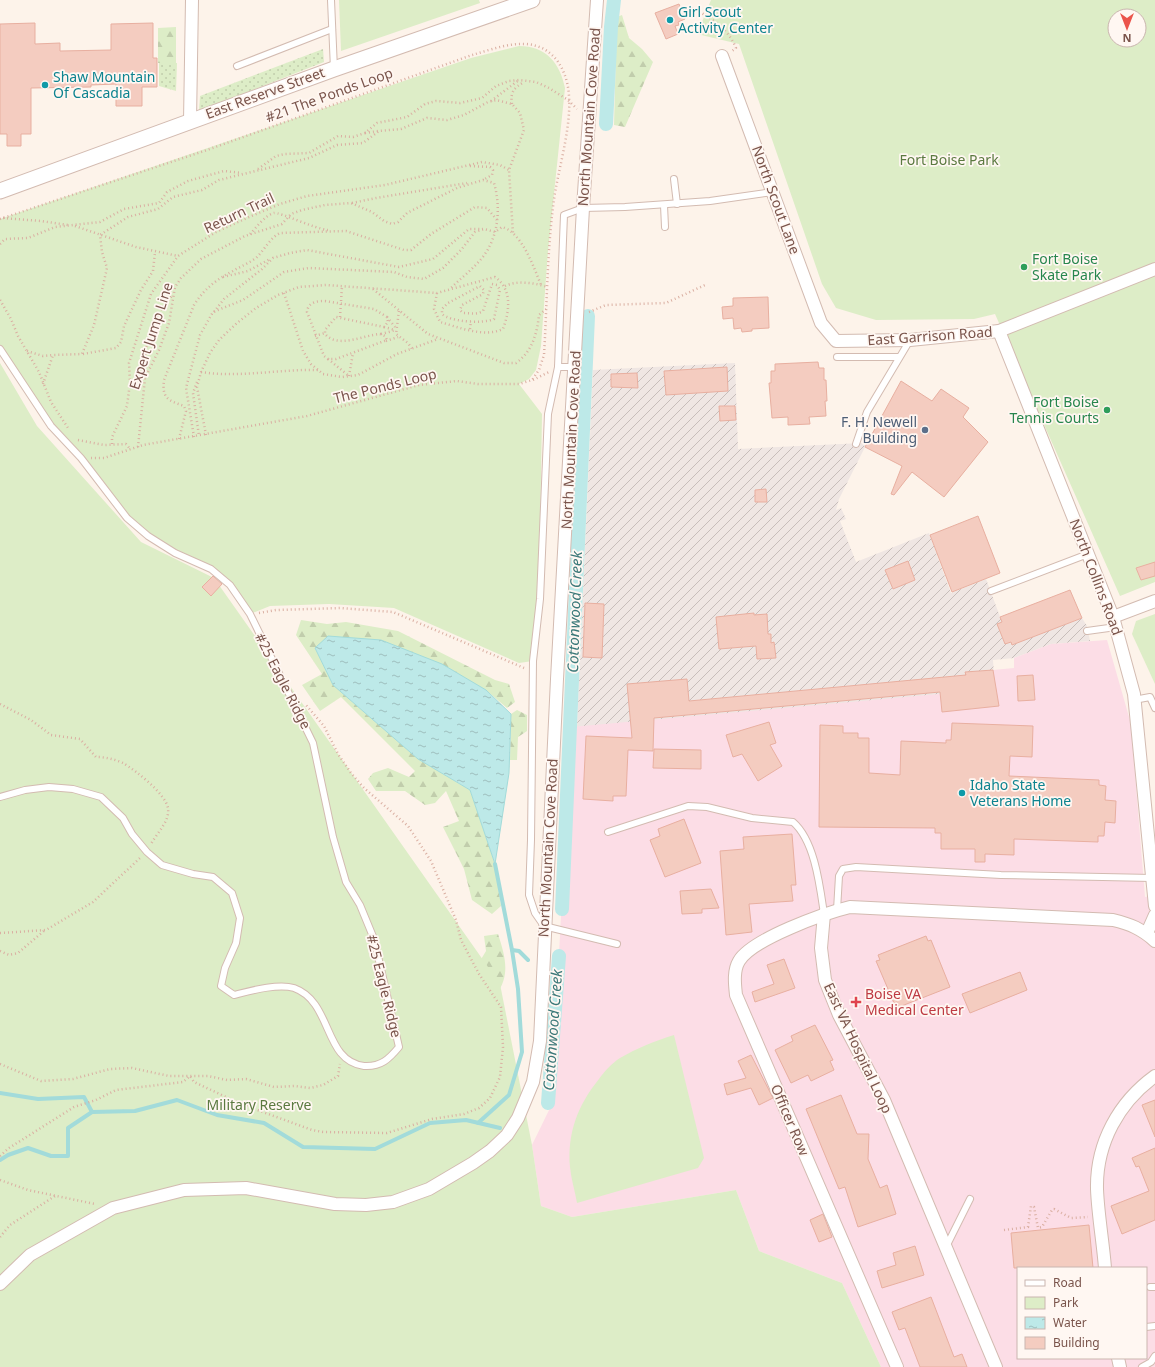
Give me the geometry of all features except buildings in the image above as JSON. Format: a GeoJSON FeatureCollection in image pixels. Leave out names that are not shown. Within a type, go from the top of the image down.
{"type":"FeatureCollection","features":[{"type":"Feature","properties":{"kind":"street"},"geometry":{"type":"LineString","coordinates":[[190,121],[192,0]]}},
{"type":"Feature","properties":{"kind":"street","name":"East Reserve Street"},"geometry":{"type":"LineString","coordinates":[[0,191],[334,68],[532,0]]}},
{"type":"Feature","properties":{"kind":"street","name":"North Mountain Cove Road"},"geometry":{"type":"LineString","coordinates":[[0,1284],[30,1255],[113,1208],[184,1190],[246,1188],[335,1204],[366,1205],[393,1202],[429,1189],[474,1163],[490,1151],[507,1135],[518,1118],[533,1082],[540,1041],[544,926],[576,366],[583,208],[597,0]]}},
{"type":"Feature","properties":{"kind":"street","name":"North Scout Lane"},"geometry":{"type":"LineString","coordinates":[[722,56],[821,323],[836,341]]}},
{"type":"Feature","properties":{"kind":"street","name":"East Garrison Road"},"geometry":{"type":"LineString","coordinates":[[836,341],[910,340],[999,331],[1155,268]]}},
{"type":"Feature","properties":{"kind":"street","name":"North Collins Road"},"geometry":{"type":"LineString","coordinates":[[999,331],[1114,622],[1134,700],[1155,906]]}},
{"type":"Feature","properties":{"kind":"street"},"geometry":{"type":"LineString","coordinates":[[1114,622],[1155,600]]}},
{"type":"Feature","properties":{"kind":"street"},"geometry":{"type":"LineString","coordinates":[[824,914],[850,907],[1097,919],[1131,924],[1151,937],[1155,915]]}},
{"type":"Feature","properties":{"kind":"street","name":"East VA Hospital Loop"},"geometry":{"type":"LineString","coordinates":[[824,914],[820,948],[825,980],[839,1015],[884,1100],[996,1367]]}},
{"type":"Feature","properties":{"kind":"street","name":"Officer Row"},"geometry":{"type":"LineString","coordinates":[[824,914],[785,930],[749,950],[738,962],[734,982],[736,995],[896,1367]]}},
{"type":"Feature","properties":{"kind":"street"},"geometry":{"type":"LineString","coordinates":[[1105,1267],[1097,1188],[1100,1158],[1107,1135],[1116,1118],[1129,1099],[1155,1076]]}},
{"type":"Feature","properties":{"kind":"lane"},"geometry":{"type":"LineString","coordinates":[[331,0],[334,68]]}},
{"type":"Feature","properties":{"kind":"lane"},"geometry":{"type":"LineString","coordinates":[[237,66],[332,29]]}},
{"type":"Feature","properties":{"kind":"lane"},"geometry":{"type":"LineString","coordinates":[[674,179],[677,204]]}},
{"type":"Feature","properties":{"kind":"lane"},"geometry":{"type":"LineString","coordinates":[[617,944],[544,926],[535,913],[529,895],[533,671],[540,600],[548,414],[558,367],[564,215],[583,208],[710,202],[773,192]]}},
{"type":"Feature","properties":{"kind":"lane"},"geometry":{"type":"LineString","coordinates":[[664,205],[665,227]]}},
{"type":"Feature","properties":{"kind":"lane"},"geometry":{"type":"LineString","coordinates":[[856,444],[867,412],[910,340]]}},
{"type":"Feature","properties":{"kind":"lane"},"geometry":{"type":"LineString","coordinates":[[0,349],[51,426],[81,458],[127,518],[148,536],[175,553],[211,569],[230,585],[250,614]]}},
{"type":"Feature","properties":{"kind":"lane"},"geometry":{"type":"LineString","coordinates":[[836,357],[899,357]]}},
{"type":"Feature","properties":{"kind":"lane"},"geometry":{"type":"LineString","coordinates":[[558,367],[576,366]]}},
{"type":"Feature","properties":{"kind":"lane"},"geometry":{"type":"LineString","coordinates":[[990,591],[1088,554]]}},
{"type":"Feature","properties":{"kind":"lane","name":"#25 Eagle Ridge"},"geometry":{"type":"LineString","coordinates":[[250,614],[313,743],[333,837],[346,882],[360,905],[374,939],[399,1047],[388,1060],[374,1067],[358,1065],[342,1056]]}},
{"type":"Feature","properties":{"kind":"lane"},"geometry":{"type":"LineString","coordinates":[[1088,631],[1114,622]]}},
{"type":"Feature","properties":{"kind":"lane"},"geometry":{"type":"LineString","coordinates":[[1134,700],[1150,697],[1155,708]]}},
{"type":"Feature","properties":{"kind":"lane"},"geometry":{"type":"LineString","coordinates":[[0,797],[25,790],[49,787],[74,789],[101,797],[123,818],[147,852],[162,865],[193,874],[213,877],[232,893],[240,918],[236,943],[225,968],[221,986],[234,995],[266,987],[294,988],[314,1001],[325,1020],[333,1041],[342,1056]]}},
{"type":"Feature","properties":{"kind":"lane"},"geometry":{"type":"LineString","coordinates":[[608,832],[688,806],[707,807],[752,818],[793,822],[805,835],[812,854],[824,914]]}},
{"type":"Feature","properties":{"kind":"lane"},"geometry":{"type":"LineString","coordinates":[[838,910],[839,876],[843,869],[856,867],[1001,874],[1152,878]]}},
{"type":"Feature","properties":{"kind":"lane"},"geometry":{"type":"LineString","coordinates":[[946,1248],[970,1199]]}},
{"type":"Feature","properties":{"kind":"lane"},"geometry":{"type":"LineString","coordinates":[[1142,1367],[1151,1362],[1155,1356]]}},
{"type":"Feature","properties":{"kind":"path"},"geometry":{"type":"LineString","coordinates":[[692,8],[715,21],[733,41],[736,48],[722,56]]}},
{"type":"Feature","properties":{"kind":"path","name":"#21 The Ponds Loop"},"geometry":{"type":"LineString","coordinates":[[1,219],[208,150],[472,55],[509,45],[530,44],[541,48],[552,55],[564,73],[568,88],[565,140],[558,169],[548,251],[548,287]]}},
{"type":"Feature","properties":{"kind":"path"},"geometry":{"type":"LineString","coordinates":[[0,244],[5,239],[28,238],[55,227],[100,222],[124,209],[159,203],[167,192],[188,180],[224,171],[247,173],[260,168],[276,156],[308,153],[338,136],[353,137],[365,133],[401,129],[426,118],[448,120],[464,115],[491,101],[519,80]]}},
{"type":"Feature","properties":{"kind":"path"},"geometry":{"type":"LineString","coordinates":[[365,133],[377,123],[407,117],[425,104],[436,101],[460,103],[482,98],[496,86],[509,81],[519,80],[536,82],[568,100]]}},
{"type":"Feature","properties":{"kind":"path"},"geometry":{"type":"LineString","coordinates":[[513,234],[509,170],[524,130],[520,113],[512,104],[511,97],[514,89],[524,81]]}},
{"type":"Feature","properties":{"kind":"path"},"geometry":{"type":"LineString","coordinates":[[491,101],[496,100],[512,104]]}},
{"type":"Feature","properties":{"kind":"path"},"geometry":{"type":"LineString","coordinates":[[100,235],[128,217],[158,209],[173,197],[202,190],[219,180],[309,158],[337,145],[363,143],[379,131]]}},
{"type":"Feature","properties":{"kind":"path","name":"Return Trail"},"geometry":{"type":"LineString","coordinates":[[112,444],[112,437],[127,406],[130,383],[129,364],[151,294],[178,256],[216,232],[280,204],[307,196],[385,185],[464,166],[489,162],[500,165],[509,170]]}},
{"type":"Feature","properties":{"kind":"path"},"geometry":{"type":"LineString","coordinates":[[464,166],[490,167],[493,170],[492,175],[483,180]]}},
{"type":"Feature","properties":{"kind":"path"},"geometry":{"type":"LineString","coordinates":[[451,288],[483,257],[495,232],[498,221],[498,200],[494,183],[483,180]]}},
{"type":"Feature","properties":{"kind":"path","name":"Expert Jump Line"},"geometry":{"type":"LineString","coordinates":[[138,447],[141,405],[146,376],[159,350],[169,323],[173,294],[180,278],[200,259],[250,234],[282,224],[291,214],[302,210],[326,205],[352,203],[483,180]]}},
{"type":"Feature","properties":{"kind":"path","name":"Expert Jump Line"},"geometry":{"type":"LineString","coordinates":[[352,203],[372,212],[384,221],[392,224],[398,222],[408,213],[473,182]]}},
{"type":"Feature","properties":{"kind":"path"},"geometry":{"type":"LineString","coordinates":[[179,439],[186,411],[184,406],[166,398],[162,391],[164,380],[194,305],[201,294],[220,278],[257,257],[275,236],[280,233],[346,231],[382,241],[389,245],[411,250],[431,234],[475,207],[487,208],[498,221]]}},
{"type":"Feature","properties":{"kind":"path"},"geometry":{"type":"LineString","coordinates":[[250,234],[260,223],[273,213],[313,227],[334,231]]}},
{"type":"Feature","properties":{"kind":"path"},"geometry":{"type":"LineString","coordinates":[[1,219],[41,221],[74,226],[154,252],[178,256]]}},
{"type":"Feature","properties":{"kind":"path"},"geometry":{"type":"LineString","coordinates":[[495,232],[502,227],[513,234],[530,258],[541,285]]}},
{"type":"Feature","properties":{"kind":"path"},"geometry":{"type":"LineString","coordinates":[[220,278],[248,271],[273,258],[307,250],[399,267],[433,259],[469,229],[484,229],[495,232]]}},
{"type":"Feature","properties":{"kind":"path"},"geometry":{"type":"LineString","coordinates":[[213,312],[243,300],[284,272],[309,268],[394,272],[407,277],[424,278],[443,268],[461,250],[475,232],[484,229]]}},
{"type":"Feature","properties":{"kind":"path"},"geometry":{"type":"LineString","coordinates":[[82,354],[94,326],[107,268],[102,252],[100,235]]}},
{"type":"Feature","properties":{"kind":"path"},"geometry":{"type":"LineString","coordinates":[[27,351],[43,356],[82,354],[116,348],[121,342],[124,326],[141,290],[153,271],[154,252]]}},
{"type":"Feature","properties":{"kind":"path"},"geometry":{"type":"LineString","coordinates":[[194,437],[186,388],[200,335],[213,312],[224,299],[262,269],[273,258]]}},
{"type":"Feature","properties":{"kind":"path"},"geometry":{"type":"LineString","coordinates":[[199,436],[193,393],[201,372],[219,340],[256,308],[284,293],[300,287],[342,286],[438,293],[490,277],[495,277],[505,286],[508,292],[507,319],[503,328],[495,332],[470,329],[440,322],[434,309],[438,293]]}},
{"type":"Feature","properties":{"kind":"path"},"geometry":{"type":"LineString","coordinates":[[505,286],[512,283],[541,285],[548,287],[544,355],[539,370],[532,380]]}},
{"type":"Feature","properties":{"kind":"path"},"geometry":{"type":"LineString","coordinates":[[492,284],[500,287],[494,319],[490,321],[471,321],[446,318],[442,314],[442,309],[448,302],[480,286],[484,290],[484,294],[460,308],[463,313],[480,313],[485,309],[492,284]]}},
{"type":"Feature","properties":{"kind":"path"},"geometry":{"type":"LineString","coordinates":[[587,313],[606,305],[666,302],[705,285]]}},
{"type":"Feature","properties":{"kind":"path"},"geometry":{"type":"LineString","coordinates":[[340,317],[342,286]]}},
{"type":"Feature","properties":{"kind":"path"},"geometry":{"type":"LineString","coordinates":[[372,289],[428,334],[504,363],[516,363],[529,351],[538,327],[539,315],[546,309]]}},
{"type":"Feature","properties":{"kind":"path"},"geometry":{"type":"LineString","coordinates":[[284,293],[303,351],[311,364],[323,374],[333,377],[349,377],[358,375],[398,354],[438,339]]}},
{"type":"Feature","properties":{"kind":"path"},"geometry":{"type":"LineString","coordinates":[[146,376],[144,361],[147,340],[155,320],[164,304],[173,294]]}},
{"type":"Feature","properties":{"kind":"path"},"geometry":{"type":"LineString","coordinates":[[0,300],[11,319],[18,336],[39,372],[51,402],[71,432]]}},
{"type":"Feature","properties":{"kind":"path"},"geometry":{"type":"LineString","coordinates":[[349,377],[324,356],[307,312],[309,305],[313,302],[320,301],[374,309],[387,317],[396,329]]}},
{"type":"Feature","properties":{"kind":"path"},"geometry":{"type":"LineString","coordinates":[[398,338],[396,329],[399,311]]}},
{"type":"Feature","properties":{"kind":"path"},"geometry":{"type":"LineString","coordinates":[[325,333],[325,330],[333,319],[340,317],[396,329]]}},
{"type":"Feature","properties":{"kind":"path"},"geometry":{"type":"LineString","coordinates":[[384,327],[388,323],[387,317]]}},
{"type":"Feature","properties":{"kind":"path"},"geometry":{"type":"LineString","coordinates":[[470,329],[471,321]]}},
{"type":"Feature","properties":{"kind":"path"},"geometry":{"type":"LineString","coordinates":[[325,333],[331,339],[338,340],[380,334],[396,329]]}},
{"type":"Feature","properties":{"kind":"path"},"geometry":{"type":"LineString","coordinates":[[316,336],[325,333]]}},
{"type":"Feature","properties":{"kind":"path"},"geometry":{"type":"LineString","coordinates":[[380,334],[385,336],[387,340],[385,342]]}},
{"type":"Feature","properties":{"kind":"path"},"geometry":{"type":"LineString","coordinates":[[328,359],[336,359],[398,338],[405,340],[412,349]]}},
{"type":"Feature","properties":{"kind":"path"},"geometry":{"type":"LineString","coordinates":[[349,377],[353,353]]}},
{"type":"Feature","properties":{"kind":"path"},"geometry":{"type":"LineString","coordinates":[[43,384],[50,360],[54,355]]}},
{"type":"Feature","properties":{"kind":"path","name":"The Ponds Loop"},"geometry":{"type":"LineString","coordinates":[[81,458],[104,458],[138,447],[307,416],[426,384],[457,381],[503,385],[519,384],[532,380],[558,367]]}},
{"type":"Feature","properties":{"kind":"path"},"geometry":{"type":"LineString","coordinates":[[201,372],[242,374],[291,370],[318,370]]}},
{"type":"Feature","properties":{"kind":"path"},"geometry":{"type":"LineString","coordinates":[[198,379],[197,388],[206,435]]}},
{"type":"Feature","properties":{"kind":"path"},"geometry":{"type":"LineString","coordinates":[[74,436],[78,440],[86,442],[126,444],[130,449]]}},
{"type":"Feature","properties":{"kind":"path"},"geometry":{"type":"LineString","coordinates":[[250,614],[276,610],[340,608],[393,612],[515,666],[533,671]]}},
{"type":"Feature","properties":{"kind":"path"},"geometry":{"type":"LineString","coordinates":[[0,704],[31,720],[51,735],[80,739],[96,757],[108,758],[123,763],[160,794],[168,808],[166,821],[147,852],[93,902],[46,930],[18,953],[9,955],[0,951]]}},
{"type":"Feature","properties":{"kind":"path"},"geometry":{"type":"LineString","coordinates":[[0,933],[46,930]]}},
{"type":"Feature","properties":{"kind":"path"},"geometry":{"type":"LineString","coordinates":[[0,1064],[41,1081],[73,1079],[110,1069],[132,1068],[169,1076],[246,1079],[274,1086],[310,1088],[323,1085],[338,1076],[342,1056]]}},
{"type":"Feature","properties":{"kind":"path"},"geometry":{"type":"LineString","coordinates":[[0,1156],[9,1148],[74,1107],[96,1100],[116,1090],[183,1082],[190,1076]]}},
{"type":"Feature","properties":{"kind":"path"},"geometry":{"type":"LineString","coordinates":[[0,1180],[28,1190],[113,1208]]}},
{"type":"Feature","properties":{"kind":"path"},"geometry":{"type":"LineString","coordinates":[[0,1237],[10,1225],[56,1196]]}},
{"type":"Feature","properties":{"kind":"path"},"geometry":{"type":"LineString","coordinates":[[1004,1230],[1028,1227],[1031,1206],[1034,1207],[1038,1228],[1042,1227],[1054,1209],[1071,1218],[1092,1216]]}},
{"type":"Feature","properties":{"kind":"shaded area"},"geometry":{"type":"Polygon","coordinates":[[[735,363],[738,449],[863,443],[865,447],[839,499],[836,510],[841,508],[846,519],[840,521],[856,562],[929,533],[951,593],[986,579],[1002,622],[997,624],[1005,644],[1011,642],[1012,645],[1082,618],[1087,626],[1090,641],[1051,644],[1014,658],[993,660],[995,689],[577,727],[593,370],[735,363]]]}},
{"type":"Feature","properties":{"kind":"shaded area","name":"Boise VA Medical Center"},"geometry":{"type":"Polygon","coordinates":[[[1107,640],[1131,724],[1145,897],[1155,895],[1155,1367],[881,1367],[842,1283],[759,1251],[736,1190],[572,1217],[541,1206],[532,1145],[551,1106],[571,727],[995,689],[993,670],[1014,668],[1014,658],[1051,644],[1107,640]]]}},
{"type":"Feature","properties":{"kind":"green space"},"geometry":{"type":"Polygon","coordinates":[[[339,0],[479,0],[480,3],[341,51],[339,0]]]}},
{"type":"Feature","properties":{"kind":"green space","name":"Fort Boise Park"},"geometry":{"type":"Polygon","coordinates":[[[711,0],[1155,0],[1155,582],[1120,596],[995,314],[974,319],[876,320],[836,308],[822,284],[739,44],[697,34],[711,0]]]}},
{"type":"Feature","properties":{"kind":"green space"},"geometry":{"type":"Polygon","coordinates":[[[622,15],[629,38],[642,49],[653,62],[625,127],[614,125],[617,17],[622,15]]]}},
{"type":"Feature","properties":{"kind":"green space"},"geometry":{"type":"Polygon","coordinates":[[[176,27],[176,63],[158,63],[158,28],[176,27]]]}},
{"type":"Feature","properties":{"kind":"green space"},"geometry":{"type":"Polygon","coordinates":[[[519,46],[537,49],[550,58],[560,71],[565,88],[548,251],[541,346],[536,370],[529,379],[519,384],[542,414],[539,599],[533,661],[519,663],[394,608],[329,604],[270,606],[250,614],[230,585],[211,569],[175,553],[126,518],[81,458],[51,426],[0,349],[0,219],[471,58],[519,46]]]}},
{"type":"Feature","properties":{"kind":"green space"},"geometry":{"type":"Polygon","coordinates":[[[323,49],[324,62],[199,111],[200,96],[323,49]]]}},
{"type":"Feature","properties":{"kind":"green space"},"geometry":{"type":"Polygon","coordinates":[[[159,63],[177,63],[176,91],[159,86],[159,63]]]}},
{"type":"Feature","properties":{"kind":"green space","name":"Military Reserve"},"geometry":{"type":"Polygon","coordinates":[[[0,363],[37,426],[141,542],[214,578],[500,984],[532,1145],[541,1206],[572,1217],[736,1190],[759,1251],[842,1283],[881,1367],[0,1367],[0,363]]]}},
{"type":"Feature","properties":{"kind":"green space"},"geometry":{"type":"Polygon","coordinates":[[[1155,614],[1155,684],[1132,634],[1136,621],[1155,614]]]}},
{"type":"Feature","properties":{"kind":"green space"},"geometry":{"type":"Polygon","coordinates":[[[301,620],[327,624],[346,622],[398,631],[495,680],[509,684],[515,702],[507,708],[486,690],[315,648],[333,685],[418,759],[470,790],[495,864],[501,906],[492,914],[472,900],[464,869],[443,827],[459,821],[446,791],[435,803],[425,805],[405,791],[376,791],[368,779],[373,773],[388,768],[409,777],[415,771],[341,697],[320,711],[302,685],[322,674],[296,635],[301,620]]]}},
{"type":"Feature","properties":{"kind":"green space"},"geometry":{"type":"Polygon","coordinates":[[[517,710],[527,715],[527,731],[518,737],[517,760],[510,760],[511,714],[517,710]]]}},
{"type":"Feature","properties":{"kind":"green space"},"geometry":{"type":"Polygon","coordinates":[[[498,934],[503,950],[505,973],[501,988],[496,995],[480,961],[486,951],[484,936],[498,934]]]}},
{"type":"Feature","properties":{"kind":"green space"},"geometry":{"type":"Polygon","coordinates":[[[674,1035],[704,1158],[698,1168],[577,1203],[571,1176],[570,1143],[572,1131],[585,1099],[603,1073],[617,1060],[626,1054],[653,1042],[674,1035]]]}},
{"type":"Feature","properties":{"kind":"water"},"geometry":{"type":"Polygon","coordinates":[[[328,636],[381,640],[442,664],[486,690],[511,714],[509,773],[495,864],[470,790],[418,759],[333,685],[315,648],[328,636]]]}},
{"type":"Feature","properties":{"kind":"waterway","name":"Cottonwood Creek"},"geometry":{"type":"LineString","coordinates":[[606,124],[611,27],[614,0]]}},
{"type":"Feature","properties":{"kind":"waterway","name":"Cottonwood Creek"},"geometry":{"type":"LineString","coordinates":[[562,909],[588,316]]}},
{"type":"Feature","properties":{"kind":"waterway"},"geometry":{"type":"LineString","coordinates":[[495,864],[512,950],[519,951],[528,960]]}},
{"type":"Feature","properties":{"kind":"waterway"},"geometry":{"type":"LineString","coordinates":[[478,1123],[509,1095],[522,1052],[518,989],[512,950]]}},
{"type":"Feature","properties":{"kind":"waterway","name":"Cottonwood Creek"},"geometry":{"type":"LineString","coordinates":[[548,1103],[559,956]]}},
{"type":"Feature","properties":{"kind":"waterway","name":"Cottonwood Creek"},"geometry":{"type":"LineString","coordinates":[[0,1093],[38,1099],[84,1097],[92,1112]]}},
{"type":"Feature","properties":{"kind":"waterway","name":"Cottonwood Creek"},"geometry":{"type":"LineString","coordinates":[[92,1112],[135,1111],[177,1100],[217,1115],[264,1123],[303,1147],[375,1149],[430,1123],[466,1120],[500,1128]]}},
{"type":"Feature","properties":{"kind":"waterway"},"geometry":{"type":"LineString","coordinates":[[0,1160],[8,1155],[28,1148],[51,1156],[68,1156],[68,1128],[92,1112]]}},
{"type":"Feature","properties":{"kind":"place","name":"Girl Scout Activity Center"},"geometry":{"type":"Point","coordinates":[670,20]}},
{"type":"Feature","properties":{"kind":"place","name":"Shaw Mountain Of Cascadia"},"geometry":{"type":"Point","coordinates":[45,85]}},
{"type":"Feature","properties":{"kind":"place","name":"Fort Boise Skate Park"},"geometry":{"type":"Point","coordinates":[1024,267]}},
{"type":"Feature","properties":{"kind":"place","name":"Fort Boise Tennis Courts"},"geometry":{"type":"Point","coordinates":[1107,410]}},
{"type":"Feature","properties":{"kind":"place","name":"F. H. Newell Building"},"geometry":{"type":"Point","coordinates":[925,430]}},
{"type":"Feature","properties":{"kind":"place","name":"Idaho State Veterans Home"},"geometry":{"type":"Point","coordinates":[962,793]}},
{"type":"Feature","properties":{"kind":"place","name":"Boise VA Medical Center"},"geometry":{"type":"Point","coordinates":[856,1002]}}]}
